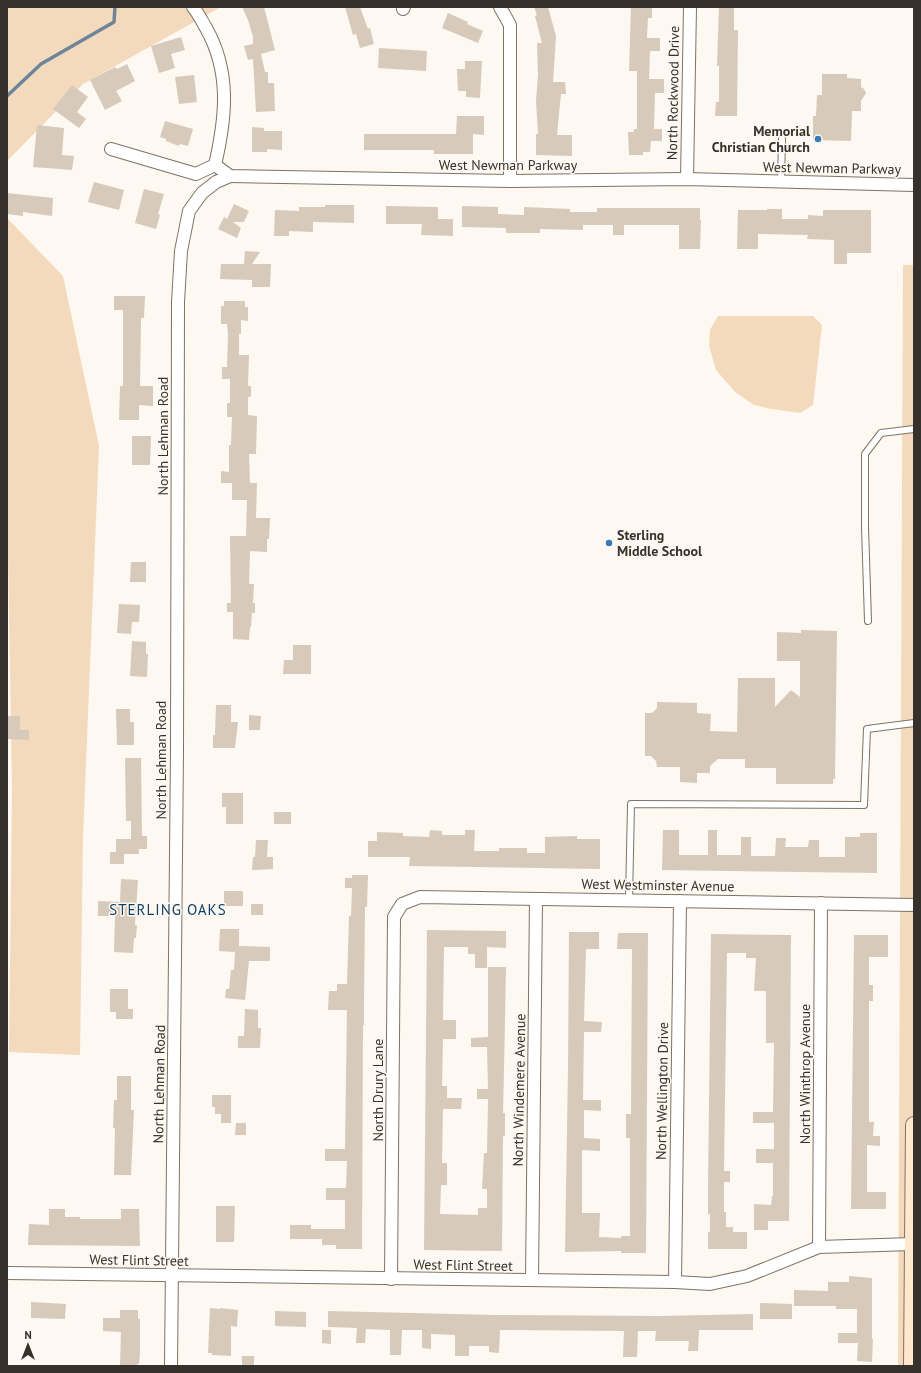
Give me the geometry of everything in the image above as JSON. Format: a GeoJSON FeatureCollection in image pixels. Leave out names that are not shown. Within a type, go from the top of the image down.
{"type":"FeatureCollection","features":[{"type":"Feature","properties":{"kind":"main road"},"geometry":{"type":"LineString","coordinates":[[912,1366],[914,1125]]}},
{"type":"Feature","properties":{"kind":"street"},"geometry":{"type":"LineString","coordinates":[[193,7],[214,43],[221,67],[225,101],[222,132],[215,165]]}},
{"type":"Feature","properties":{"kind":"street"},"geometry":{"type":"LineString","coordinates":[[500,7],[510,26],[510,181]]}},
{"type":"Feature","properties":{"kind":"street","name":"North Rockwood Drive"},"geometry":{"type":"LineString","coordinates":[[687,180],[690,7]]}},
{"type":"Feature","properties":{"kind":"street"},"geometry":{"type":"LineString","coordinates":[[111,149],[196,174],[215,165]]}},
{"type":"Feature","properties":{"kind":"street"},"geometry":{"type":"LineString","coordinates":[[215,165],[230,176]]}},
{"type":"Feature","properties":{"kind":"street","name":"West Newman Parkway"},"geometry":{"type":"LineString","coordinates":[[230,176],[510,181],[687,180],[914,185]]}},
{"type":"Feature","properties":{"kind":"street","name":"North Lehman Road"},"geometry":{"type":"LineString","coordinates":[[171,1366],[178,302],[181,251],[189,211],[202,193],[216,182],[230,176]]}},
{"type":"Feature","properties":{"kind":"street","name":"West Westminster Avenue"},"geometry":{"type":"LineString","coordinates":[[402,904],[420,897],[821,902],[914,905]]}},
{"type":"Feature","properties":{"kind":"street","name":"North Windemere Avenue"},"geometry":{"type":"LineString","coordinates":[[532,1280],[536,899]]}},
{"type":"Feature","properties":{"kind":"street","name":"North Wellington Drive"},"geometry":{"type":"LineString","coordinates":[[674,1282],[680,900]]}},
{"type":"Feature","properties":{"kind":"street","name":"North Winthrop Avenue"},"geometry":{"type":"LineString","coordinates":[[819,1247],[821,902]]}},
{"type":"Feature","properties":{"kind":"street","name":"North Drury Lane"},"geometry":{"type":"LineString","coordinates":[[391,1279],[394,917],[402,904]]}},
{"type":"Feature","properties":{"kind":"street","name":"West Flint Street"},"geometry":{"type":"LineString","coordinates":[[7,1274],[674,1282],[710,1284],[747,1276],[819,1247],[912,1244]]}},
{"type":"Feature","properties":{"kind":"lane"},"geometry":{"type":"LineString","coordinates":[[781,182],[782,139]]}},
{"type":"Feature","properties":{"kind":"lane"},"geometry":{"type":"LineString","coordinates":[[868,621],[865,527],[865,454],[881,433],[914,429]]}},
{"type":"Feature","properties":{"kind":"lane"},"geometry":{"type":"LineString","coordinates":[[629,900],[631,804],[864,805],[867,729],[914,723]]}},
{"type":"Feature","properties":{"kind":"shaded area"},"geometry":{"type":"Polygon","coordinates":[[[7,7],[221,7],[83,84],[7,161],[7,7]]]}},
{"type":"Feature","properties":{"kind":"shaded area"},"geometry":{"type":"Polygon","coordinates":[[[7,218],[63,276],[99,446],[83,837],[80,1055],[9,1052],[12,789],[7,499],[7,218]]]}},
{"type":"Feature","properties":{"kind":"shaded area"},"geometry":{"type":"Polygon","coordinates":[[[903,265],[914,265],[914,1366],[898,1366],[903,265]]]}},
{"type":"Feature","properties":{"kind":"shaded area"},"geometry":{"type":"Polygon","coordinates":[[[718,316],[813,316],[822,325],[813,405],[800,413],[771,409],[754,405],[735,392],[716,370],[709,346],[710,330],[718,316]]]}},
{"type":"Feature","properties":{"kind":"building"},"geometry":{"type":"Polygon","coordinates":[[[242,7],[264,7],[275,50],[261,54],[265,72],[268,72],[268,83],[274,83],[275,111],[256,112],[253,59],[248,60],[244,46],[253,44],[253,37],[242,7]]]}},
{"type":"Feature","properties":{"kind":"building"},"geometry":{"type":"Polygon","coordinates":[[[345,7],[360,7],[368,29],[370,28],[374,44],[360,48],[356,34],[353,35],[345,7]]]}},
{"type":"Feature","properties":{"kind":"building"},"geometry":{"type":"Polygon","coordinates":[[[534,7],[548,7],[556,36],[553,82],[565,82],[566,94],[561,94],[557,135],[572,135],[572,156],[536,155],[536,134],[538,134],[536,101],[538,75],[537,43],[542,43],[534,7]]]}},
{"type":"Feature","properties":{"kind":"building"},"geometry":{"type":"Polygon","coordinates":[[[631,7],[652,7],[652,18],[648,18],[647,38],[660,38],[660,51],[650,51],[649,79],[664,79],[664,93],[655,93],[654,129],[662,129],[662,141],[651,141],[650,152],[643,152],[643,155],[629,155],[628,132],[634,132],[634,129],[637,129],[637,71],[629,71],[631,7]]]}},
{"type":"Feature","properties":{"kind":"building"},"geometry":{"type":"Polygon","coordinates":[[[719,7],[734,7],[734,30],[738,30],[737,116],[715,116],[716,102],[719,102],[719,66],[717,66],[719,7]]]}},
{"type":"Feature","properties":{"kind":"building"},"geometry":{"type":"Polygon","coordinates":[[[448,13],[483,31],[478,43],[442,28],[448,13]]]}},
{"type":"Feature","properties":{"kind":"building"},"geometry":{"type":"Polygon","coordinates":[[[181,37],[185,50],[171,54],[175,68],[159,73],[151,46],[181,37]]]}},
{"type":"Feature","properties":{"kind":"building"},"geometry":{"type":"Polygon","coordinates":[[[379,48],[427,51],[426,71],[378,68],[379,48]]]}},
{"type":"Feature","properties":{"kind":"building"},"geometry":{"type":"Polygon","coordinates":[[[465,61],[482,61],[480,98],[466,97],[466,91],[458,91],[457,69],[465,69],[465,61]]]}},
{"type":"Feature","properties":{"kind":"building"},"geometry":{"type":"Polygon","coordinates":[[[127,64],[135,81],[116,91],[122,101],[105,110],[90,80],[115,67],[117,69],[127,64]]]}},
{"type":"Feature","properties":{"kind":"building"},"geometry":{"type":"Polygon","coordinates":[[[822,74],[847,74],[847,78],[861,79],[861,87],[866,93],[861,101],[861,111],[852,111],[851,141],[813,140],[813,116],[816,116],[817,95],[822,95],[822,74]]]}},
{"type":"Feature","properties":{"kind":"building"},"geometry":{"type":"Polygon","coordinates":[[[194,75],[197,102],[179,104],[175,77],[194,75]]]}},
{"type":"Feature","properties":{"kind":"building"},"geometry":{"type":"Polygon","coordinates":[[[72,85],[88,97],[77,112],[86,119],[79,128],[53,109],[72,85]]]}},
{"type":"Feature","properties":{"kind":"building"},"geometry":{"type":"Polygon","coordinates":[[[457,116],[484,116],[484,135],[473,134],[473,154],[434,154],[434,150],[364,150],[364,134],[456,134],[457,116]]]}},
{"type":"Feature","properties":{"kind":"building"},"geometry":{"type":"Polygon","coordinates":[[[165,121],[193,129],[188,146],[180,144],[179,146],[160,137],[165,121]]]}},
{"type":"Feature","properties":{"kind":"building"},"geometry":{"type":"Polygon","coordinates":[[[37,125],[64,128],[62,155],[74,156],[72,170],[33,167],[37,125]]]}},
{"type":"Feature","properties":{"kind":"building"},"geometry":{"type":"Polygon","coordinates":[[[252,127],[264,128],[264,131],[282,131],[282,150],[267,149],[267,152],[252,152],[252,127]]]}},
{"type":"Feature","properties":{"kind":"building"},"geometry":{"type":"Polygon","coordinates":[[[94,182],[124,190],[119,210],[88,202],[94,182]]]}},
{"type":"Feature","properties":{"kind":"building"},"geometry":{"type":"Polygon","coordinates":[[[144,189],[164,194],[158,214],[160,215],[156,229],[135,223],[144,189]]]}},
{"type":"Feature","properties":{"kind":"building"},"geometry":{"type":"Polygon","coordinates":[[[7,193],[53,198],[52,216],[23,212],[23,216],[7,214],[7,193]]]}},
{"type":"Feature","properties":{"kind":"building"},"geometry":{"type":"Polygon","coordinates":[[[234,204],[249,211],[244,222],[233,222],[241,228],[237,238],[218,229],[224,217],[227,219],[234,204]]]}},
{"type":"Feature","properties":{"kind":"building"},"geometry":{"type":"Polygon","coordinates":[[[325,205],[354,205],[354,223],[313,222],[313,232],[289,231],[289,236],[274,236],[275,210],[299,211],[299,207],[325,207],[325,205]]]}},
{"type":"Feature","properties":{"kind":"building"},"geometry":{"type":"Polygon","coordinates":[[[386,206],[438,207],[438,219],[453,219],[453,236],[421,235],[422,224],[386,224],[386,206]]]}},
{"type":"Feature","properties":{"kind":"building"},"geometry":{"type":"Polygon","coordinates":[[[462,206],[498,207],[498,214],[524,215],[524,207],[570,209],[570,212],[597,212],[597,208],[700,208],[700,249],[679,249],[679,225],[624,225],[624,235],[613,235],[613,225],[583,225],[583,230],[540,229],[540,233],[506,233],[506,228],[462,227],[462,206]]]}},
{"type":"Feature","properties":{"kind":"building"},"geometry":{"type":"Polygon","coordinates":[[[782,209],[782,219],[808,219],[808,215],[823,216],[823,210],[871,210],[871,253],[847,253],[847,264],[834,264],[834,240],[807,239],[808,235],[758,234],[758,249],[737,249],[738,210],[782,209]]]}},
{"type":"Feature","properties":{"kind":"building"},"geometry":{"type":"Polygon","coordinates":[[[245,251],[260,252],[252,264],[271,264],[270,287],[252,287],[252,280],[220,279],[221,264],[244,264],[245,251]]]}},
{"type":"Feature","properties":{"kind":"building"},"geometry":{"type":"Polygon","coordinates":[[[114,296],[145,296],[144,318],[141,318],[140,386],[153,386],[153,406],[139,405],[139,420],[119,420],[120,386],[123,386],[123,310],[114,310],[114,296]]]}},
{"type":"Feature","properties":{"kind":"building"},"geometry":{"type":"Polygon","coordinates":[[[224,301],[245,301],[245,307],[248,307],[248,321],[241,320],[239,355],[249,355],[248,386],[251,386],[251,397],[248,397],[248,415],[257,416],[256,454],[249,454],[250,483],[257,483],[256,518],[270,518],[267,552],[250,551],[249,584],[254,584],[253,603],[255,603],[255,613],[252,613],[249,640],[233,639],[233,612],[227,612],[227,603],[231,603],[230,536],[246,536],[247,500],[232,500],[232,483],[221,483],[221,471],[229,472],[229,445],[231,445],[232,417],[227,417],[227,403],[230,403],[230,379],[222,379],[222,367],[227,367],[228,334],[227,324],[221,324],[221,306],[224,306],[224,301]]]}},
{"type":"Feature","properties":{"kind":"building"},"geometry":{"type":"Polygon","coordinates":[[[132,436],[151,436],[150,465],[132,465],[132,436]]]}},
{"type":"Feature","properties":{"kind":"building"},"geometry":{"type":"Polygon","coordinates":[[[131,562],[146,562],[146,582],[130,582],[131,562]]]}},
{"type":"Feature","properties":{"kind":"building"},"geometry":{"type":"Polygon","coordinates":[[[119,604],[140,605],[139,622],[132,622],[131,634],[117,633],[119,604]]]}},
{"type":"Feature","properties":{"kind":"building"},"geometry":{"type":"Polygon","coordinates":[[[801,630],[837,631],[835,779],[833,779],[833,784],[776,784],[776,768],[745,768],[745,759],[718,759],[710,766],[710,773],[697,773],[697,783],[680,782],[680,767],[657,767],[656,761],[651,756],[645,756],[645,713],[652,713],[657,708],[657,702],[697,703],[697,713],[711,714],[710,731],[737,732],[738,678],[775,678],[775,707],[791,690],[800,697],[800,661],[777,661],[777,632],[801,633],[801,630]]]}},
{"type":"Feature","properties":{"kind":"building"},"geometry":{"type":"Polygon","coordinates":[[[132,641],[146,642],[146,654],[148,654],[147,677],[130,676],[132,641]]]}},
{"type":"Feature","properties":{"kind":"building"},"geometry":{"type":"Polygon","coordinates":[[[293,645],[311,645],[311,674],[283,674],[284,660],[293,660],[293,645]]]}},
{"type":"Feature","properties":{"kind":"building"},"geometry":{"type":"Polygon","coordinates":[[[216,705],[231,705],[231,722],[238,722],[235,748],[213,748],[216,705]]]}},
{"type":"Feature","properties":{"kind":"building"},"geometry":{"type":"Polygon","coordinates":[[[116,709],[130,709],[130,722],[134,722],[134,745],[117,745],[116,709]]]}},
{"type":"Feature","properties":{"kind":"building"},"geometry":{"type":"Polygon","coordinates":[[[249,715],[261,716],[260,730],[249,730],[249,715]]]}},
{"type":"Feature","properties":{"kind":"building"},"geometry":{"type":"Polygon","coordinates":[[[7,716],[20,716],[20,730],[29,730],[29,740],[7,739],[7,716]]]}},
{"type":"Feature","properties":{"kind":"building"},"geometry":{"type":"Polygon","coordinates":[[[125,758],[141,758],[142,836],[147,836],[147,849],[139,849],[139,854],[124,854],[124,864],[110,864],[110,852],[116,852],[116,839],[131,839],[131,821],[126,821],[125,758]]]}},
{"type":"Feature","properties":{"kind":"building"},"geometry":{"type":"Polygon","coordinates":[[[222,793],[243,793],[243,824],[226,824],[226,807],[222,807],[222,793]]]}},
{"type":"Feature","properties":{"kind":"building"},"geometry":{"type":"Polygon","coordinates":[[[274,812],[291,812],[291,824],[274,824],[274,812]]]}},
{"type":"Feature","properties":{"kind":"building"},"geometry":{"type":"Polygon","coordinates":[[[430,830],[442,831],[442,835],[465,835],[465,830],[475,830],[474,851],[499,851],[499,848],[527,848],[527,853],[545,853],[545,837],[577,836],[577,839],[600,839],[600,869],[409,866],[410,857],[368,857],[368,841],[377,841],[377,832],[403,833],[403,836],[429,837],[430,830]]]}},
{"type":"Feature","properties":{"kind":"building"},"geometry":{"type":"Polygon","coordinates":[[[663,830],[679,830],[679,855],[708,855],[708,830],[717,830],[717,855],[741,855],[741,837],[751,837],[751,856],[775,856],[776,838],[786,838],[785,847],[808,847],[809,840],[819,840],[819,857],[845,857],[845,837],[860,837],[860,833],[877,833],[877,873],[662,870],[663,830]]]}},
{"type":"Feature","properties":{"kind":"building"},"geometry":{"type":"Polygon","coordinates":[[[256,840],[268,840],[267,857],[273,857],[273,869],[252,870],[253,857],[255,857],[256,840]]]}},
{"type":"Feature","properties":{"kind":"building"},"geometry":{"type":"Polygon","coordinates":[[[352,875],[368,875],[367,907],[365,907],[363,1025],[362,1249],[336,1249],[336,1245],[322,1245],[322,1239],[290,1239],[290,1225],[311,1225],[311,1229],[345,1229],[345,1200],[326,1200],[326,1188],[346,1188],[347,1161],[325,1161],[325,1149],[345,1149],[347,1010],[328,1010],[329,991],[337,991],[337,984],[347,984],[349,916],[351,916],[352,888],[345,888],[345,878],[352,878],[352,875]]]}},
{"type":"Feature","properties":{"kind":"building"},"geometry":{"type":"Polygon","coordinates":[[[121,879],[138,880],[135,925],[137,925],[133,953],[114,952],[115,916],[98,916],[98,901],[120,902],[121,879]]]}},
{"type":"Feature","properties":{"kind":"building"},"geometry":{"type":"Polygon","coordinates":[[[224,891],[243,891],[243,906],[224,906],[224,891]]]}},
{"type":"Feature","properties":{"kind":"building"},"geometry":{"type":"Polygon","coordinates":[[[251,904],[263,904],[263,915],[251,915],[251,904]]]}},
{"type":"Feature","properties":{"kind":"building"},"geometry":{"type":"Polygon","coordinates":[[[220,929],[239,929],[239,946],[270,947],[270,961],[249,961],[245,1000],[225,998],[226,989],[229,989],[231,970],[234,970],[235,952],[219,951],[220,929]]]}},
{"type":"Feature","properties":{"kind":"building"},"geometry":{"type":"Polygon","coordinates":[[[427,930],[506,931],[506,948],[487,947],[487,968],[475,968],[475,954],[468,954],[468,947],[444,947],[443,1020],[456,1020],[456,1039],[443,1039],[442,1086],[447,1086],[447,1098],[462,1098],[461,1109],[443,1109],[442,1163],[447,1163],[447,1185],[441,1185],[440,1214],[478,1215],[478,1208],[487,1208],[487,1189],[482,1189],[484,1153],[487,1153],[488,1099],[477,1099],[477,1089],[488,1089],[487,1047],[471,1047],[471,1038],[488,1037],[488,967],[506,967],[503,1113],[505,1113],[505,1136],[503,1136],[502,1251],[424,1250],[427,930]]]}},
{"type":"Feature","properties":{"kind":"building"},"geometry":{"type":"Polygon","coordinates":[[[569,932],[599,932],[599,949],[586,949],[584,1021],[602,1022],[601,1032],[584,1032],[583,1100],[601,1100],[601,1111],[584,1110],[584,1138],[600,1139],[600,1151],[582,1150],[582,1213],[600,1213],[599,1237],[621,1238],[621,1236],[630,1236],[630,1138],[626,1138],[626,1114],[631,1114],[632,949],[617,949],[618,933],[648,933],[646,1253],[621,1253],[621,1251],[565,1252],[569,932]]]}},
{"type":"Feature","properties":{"kind":"building"},"geometry":{"type":"Polygon","coordinates":[[[711,934],[791,935],[789,1221],[768,1221],[768,1230],[754,1230],[754,1204],[771,1205],[773,1196],[773,1163],[756,1163],[756,1149],[774,1149],[774,1123],[753,1123],[753,1112],[773,1112],[774,1043],[766,1043],[766,991],[754,991],[756,958],[746,958],[746,953],[727,953],[724,1171],[730,1171],[730,1182],[724,1182],[724,1212],[726,1212],[726,1227],[733,1227],[733,1232],[747,1232],[747,1249],[708,1249],[708,1232],[710,1232],[708,1189],[711,934]]]}},
{"type":"Feature","properties":{"kind":"building"},"geometry":{"type":"Polygon","coordinates":[[[854,935],[888,935],[888,957],[869,957],[869,985],[873,985],[873,1001],[869,1001],[869,1122],[874,1122],[873,1136],[880,1136],[880,1146],[867,1145],[867,1192],[886,1192],[886,1209],[851,1209],[854,935]]]}},
{"type":"Feature","properties":{"kind":"building"},"geometry":{"type":"Polygon","coordinates":[[[110,989],[128,989],[128,1009],[133,1009],[133,1019],[116,1019],[116,1012],[110,1012],[110,989]]]}},
{"type":"Feature","properties":{"kind":"building"},"geometry":{"type":"Polygon","coordinates":[[[245,1009],[258,1010],[258,1028],[261,1028],[260,1048],[238,1048],[238,1036],[244,1036],[245,1009]]]}},
{"type":"Feature","properties":{"kind":"building"},"geometry":{"type":"Polygon","coordinates":[[[117,1076],[131,1076],[131,1110],[134,1110],[131,1175],[114,1175],[115,1128],[113,1128],[114,1100],[117,1100],[117,1076]]]}},
{"type":"Feature","properties":{"kind":"building"},"geometry":{"type":"Polygon","coordinates":[[[212,1095],[231,1095],[231,1123],[221,1123],[221,1114],[215,1114],[215,1107],[212,1107],[212,1095]]]}},
{"type":"Feature","properties":{"kind":"building"},"geometry":{"type":"Polygon","coordinates":[[[236,1123],[246,1123],[246,1135],[235,1135],[236,1123]]]}},
{"type":"Feature","properties":{"kind":"building"},"geometry":{"type":"Polygon","coordinates":[[[216,1206],[235,1206],[234,1242],[216,1242],[216,1206]]]}},
{"type":"Feature","properties":{"kind":"building"},"geometry":{"type":"Polygon","coordinates":[[[49,1209],[65,1209],[65,1217],[80,1217],[80,1219],[121,1219],[121,1209],[139,1209],[140,1246],[28,1245],[29,1224],[49,1225],[49,1209]]]}},
{"type":"Feature","properties":{"kind":"building"},"geometry":{"type":"Polygon","coordinates":[[[849,1276],[872,1278],[872,1362],[857,1361],[858,1343],[838,1343],[838,1333],[857,1333],[857,1309],[836,1309],[836,1306],[794,1306],[794,1290],[828,1291],[828,1282],[849,1282],[849,1276]]]}},
{"type":"Feature","properties":{"kind":"building"},"geometry":{"type":"Polygon","coordinates":[[[31,1302],[66,1304],[65,1319],[31,1318],[31,1302]]]}},
{"type":"Feature","properties":{"kind":"building"},"geometry":{"type":"Polygon","coordinates":[[[760,1303],[792,1304],[792,1319],[760,1319],[760,1303]]]}},
{"type":"Feature","properties":{"kind":"building"},"geometry":{"type":"Polygon","coordinates":[[[210,1308],[238,1310],[237,1327],[231,1326],[231,1356],[212,1355],[212,1353],[208,1353],[210,1308]]]}},
{"type":"Feature","properties":{"kind":"building"},"geometry":{"type":"Polygon","coordinates":[[[120,1310],[138,1310],[138,1319],[140,1319],[140,1354],[139,1364],[137,1364],[137,1366],[120,1366],[121,1332],[103,1331],[103,1318],[120,1318],[120,1310]]]}},
{"type":"Feature","properties":{"kind":"building"},"geometry":{"type":"Polygon","coordinates":[[[275,1311],[306,1312],[306,1327],[275,1326],[275,1311]]]}},
{"type":"Feature","properties":{"kind":"building"},"geometry":{"type":"Polygon","coordinates":[[[328,1311],[495,1315],[661,1316],[753,1314],[753,1330],[699,1330],[698,1351],[688,1351],[689,1341],[655,1341],[656,1331],[638,1331],[637,1357],[623,1357],[624,1331],[500,1330],[499,1353],[489,1352],[489,1346],[469,1346],[469,1356],[455,1356],[455,1335],[431,1334],[431,1349],[422,1348],[422,1330],[402,1330],[401,1355],[390,1355],[390,1330],[366,1329],[365,1343],[356,1343],[357,1328],[328,1327],[328,1311]]]}},
{"type":"Feature","properties":{"kind":"building"},"geometry":{"type":"Polygon","coordinates":[[[322,1330],[331,1330],[331,1344],[322,1343],[322,1330]]]}},
{"type":"Feature","properties":{"kind":"building"},"geometry":{"type":"Polygon","coordinates":[[[242,1356],[254,1356],[254,1366],[242,1366],[242,1356]]]}},
{"type":"Feature","properties":{"kind":"waterway"},"geometry":{"type":"LineString","coordinates":[[7,96],[41,64],[114,22],[115,7]]}},
{"type":"Feature","properties":{"kind":"place","name":"Memorial Christian Church"},"geometry":{"type":"Point","coordinates":[818,139]}},
{"type":"Feature","properties":{"kind":"place","name":"Sterling Middle School"},"geometry":{"type":"Point","coordinates":[609,543]}},
{"type":"Feature","properties":{"kind":"district","name":"STERLING OAKS"},"geometry":{"type":"Point","coordinates":[168,909]}}]}
